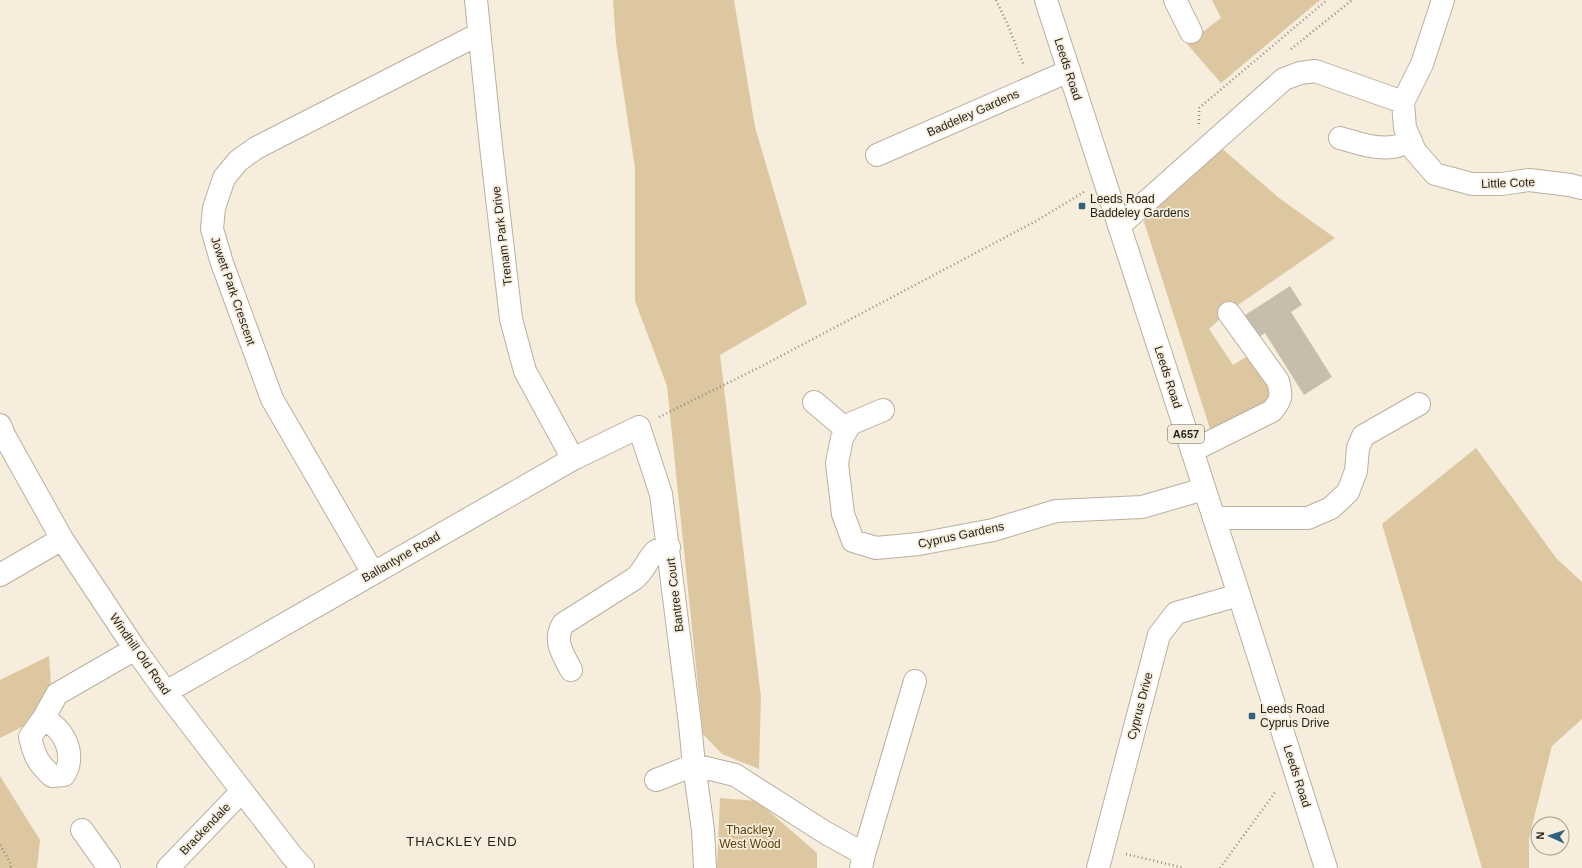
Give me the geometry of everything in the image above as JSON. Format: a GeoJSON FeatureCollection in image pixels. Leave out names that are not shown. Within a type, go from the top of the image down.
{"type":"FeatureCollection","features":[{"type":"Feature","properties":{"kind":"street","name":"Trenam Park Drive"},"geometry":{"type":"LineString","coordinates":[[476,0],[511,319],[525,372],[573,459]]}},
{"type":"Feature","properties":{"kind":"street","name":"Leeds Road"},"geometry":{"type":"LineString","coordinates":[[1046,0],[1326,868]]}},
{"type":"Feature","properties":{"kind":"street"},"geometry":{"type":"LineString","coordinates":[[1175,0],[1191,32]]}},
{"type":"Feature","properties":{"kind":"street"},"geometry":{"type":"LineString","coordinates":[[1119,226],[1284,79],[1300,73],[1315,71],[1403,102],[1422,64],[1443,0]]}},
{"type":"Feature","properties":{"kind":"street","name":"Jowett Park Crescent"},"geometry":{"type":"LineString","coordinates":[[373,574],[272,399],[222,263],[212,229],[214,208],[224,178],[238,161],[256,148],[479,34]]}},
{"type":"Feature","properties":{"kind":"street","name":"Baddeley Gardens"},"geometry":{"type":"LineString","coordinates":[[877,155],[1069,71]]}},
{"type":"Feature","properties":{"kind":"street","name":"Little Cote"},"geometry":{"type":"LineString","coordinates":[[1403,102],[1405,128],[1410,141],[1415,151],[1435,174],[1472,184],[1502,184],[1529,180],[1582,188]]}},
{"type":"Feature","properties":{"kind":"street"},"geometry":{"type":"LineString","coordinates":[[1340,138],[1367,146],[1382,147],[1394,147],[1410,141]]}},
{"type":"Feature","properties":{"kind":"street"},"geometry":{"type":"LineString","coordinates":[[1192,451],[1272,411],[1280,402],[1281,392],[1278,381],[1229,313]]}},
{"type":"Feature","properties":{"kind":"street"},"geometry":{"type":"LineString","coordinates":[[814,402],[847,430],[850,424],[883,410]]}},
{"type":"Feature","properties":{"kind":"street"},"geometry":{"type":"LineString","coordinates":[[1214,518],[1308,518],[1331,508],[1348,492],[1356,471],[1358,448],[1364,436],[1419,404]]}},
{"type":"Feature","properties":{"kind":"street","name":"Windhill Old Road"},"geometry":{"type":"LineString","coordinates":[[0,425],[4,435],[62,540],[135,649],[166,692],[292,856],[303,868]]}},
{"type":"Feature","properties":{"kind":"street","name":"Ballantyne Road"},"geometry":{"type":"LineString","coordinates":[[166,692],[573,459],[639,427]]}},
{"type":"Feature","properties":{"kind":"street","name":"Bantree Court"},"geometry":{"type":"LineString","coordinates":[[639,427],[661,494],[669,547],[703,830],[705,868]]}},
{"type":"Feature","properties":{"kind":"street","name":"Cyprus Gardens"},"geometry":{"type":"LineString","coordinates":[[847,430],[842,438],[837,463],[843,514],[853,541],[876,548],[920,544],[993,530],[1056,511],[1142,507],[1204,489]]}},
{"type":"Feature","properties":{"kind":"street"},"geometry":{"type":"LineString","coordinates":[[0,575],[62,540]]}},
{"type":"Feature","properties":{"kind":"street"},"geometry":{"type":"LineString","coordinates":[[571,670],[559,647],[558,639],[560,629],[563,624],[634,579],[640,574],[657,550],[669,547]]}},
{"type":"Feature","properties":{"kind":"street","name":"Cyprus Drive"},"geometry":{"type":"LineString","coordinates":[[1100,858],[1158,634],[1176,613],[1239,595]]}},
{"type":"Feature","properties":{"kind":"street"},"geometry":{"type":"LineString","coordinates":[[43,719],[57,694],[135,649]]}},
{"type":"Feature","properties":{"kind":"street"},"geometry":{"type":"LineString","coordinates":[[656,780],[694,765],[735,775],[826,833],[862,861],[915,680]]}},
{"type":"Feature","properties":{"kind":"street","name":"Brackendale"},"geometry":{"type":"LineString","coordinates":[[168,868],[242,791]]}},
{"type":"Feature","properties":{"kind":"street"},"geometry":{"type":"LineString","coordinates":[[82,830],[109,868]]}},
{"type":"Feature","properties":{"kind":"path"},"geometry":{"type":"LineString","coordinates":[[996,0],[1007,23],[1032,87]]}},
{"type":"Feature","properties":{"kind":"path"},"geometry":{"type":"LineString","coordinates":[[1199,124],[1199,108],[1327,0]]}},
{"type":"Feature","properties":{"kind":"path"},"geometry":{"type":"LineString","coordinates":[[639,427],[767,363],[1036,221],[1104,180]]}},
{"type":"Feature","properties":{"kind":"path"},"geometry":{"type":"LineString","coordinates":[[1220,868],[1294,767]]}},
{"type":"Feature","properties":{"kind":"path"},"geometry":{"type":"LineString","coordinates":[[0,845],[10,862],[11,868]]}},
{"type":"Feature","properties":{"kind":"path"},"geometry":{"type":"LineString","coordinates":[[1100,858],[1184,868]]}},
{"type":"Feature","properties":{"kind":"green space"},"geometry":{"type":"Polygon","coordinates":[[[613,0],[734,0],[755,127],[807,304],[720,355],[761,697],[759,769],[722,754],[703,734],[667,386],[635,301],[635,168],[616,43],[613,0]]]}},
{"type":"Feature","properties":{"kind":"green space"},"geometry":{"type":"Polygon","coordinates":[[[1212,0],[1320,0],[1221,83],[1187,44],[1221,18],[1212,0]]]}},
{"type":"Feature","properties":{"kind":"green space"},"geometry":{"type":"Polygon","coordinates":[[[1219,146],[1279,198],[1335,238],[1238,305],[1227,301],[1218,308],[1220,319],[1209,329],[1233,365],[1251,354],[1275,399],[1212,435],[1144,222],[1149,207],[1219,146]]]}},
{"type":"Feature","properties":{"kind":"green space"},"geometry":{"type":"Polygon","coordinates":[[[1476,448],[1557,559],[1582,582],[1582,719],[1552,746],[1534,816],[1530,816],[1529,868],[1482,868],[1382,524],[1476,448]]]}},
{"type":"Feature","properties":{"kind":"green space"},"geometry":{"type":"Polygon","coordinates":[[[49,656],[51,684],[34,721],[0,738],[0,680],[49,656]]]}},
{"type":"Feature","properties":{"kind":"green space"},"geometry":{"type":"Polygon","coordinates":[[[0,776],[40,840],[37,868],[0,868],[0,776]]]}},
{"type":"Feature","properties":{"kind":"green space","name":"Thackley West Wood"},"geometry":{"type":"Polygon","coordinates":[[[720,798],[757,801],[817,853],[817,868],[717,868],[720,798]]]}},
{"type":"Feature","properties":{"kind":"building"},"geometry":{"type":"Polygon","coordinates":[[[1290,286],[1302,305],[1291,312],[1332,377],[1304,395],[1265,333],[1256,339],[1242,317],[1290,286]]]}},
{"type":"Feature","properties":{"kind":"place","name":"Leeds Road Baddeley Gardens"},"geometry":{"type":"Point","coordinates":[1082,206]}},
{"type":"Feature","properties":{"kind":"place","name":"Leeds Road Cyprus Drive"},"geometry":{"type":"Point","coordinates":[1252,716]}},
{"type":"Feature","properties":{"kind":"district","name":"THACKLEY END"},"geometry":{"type":"Point","coordinates":[462,841]}}]}
